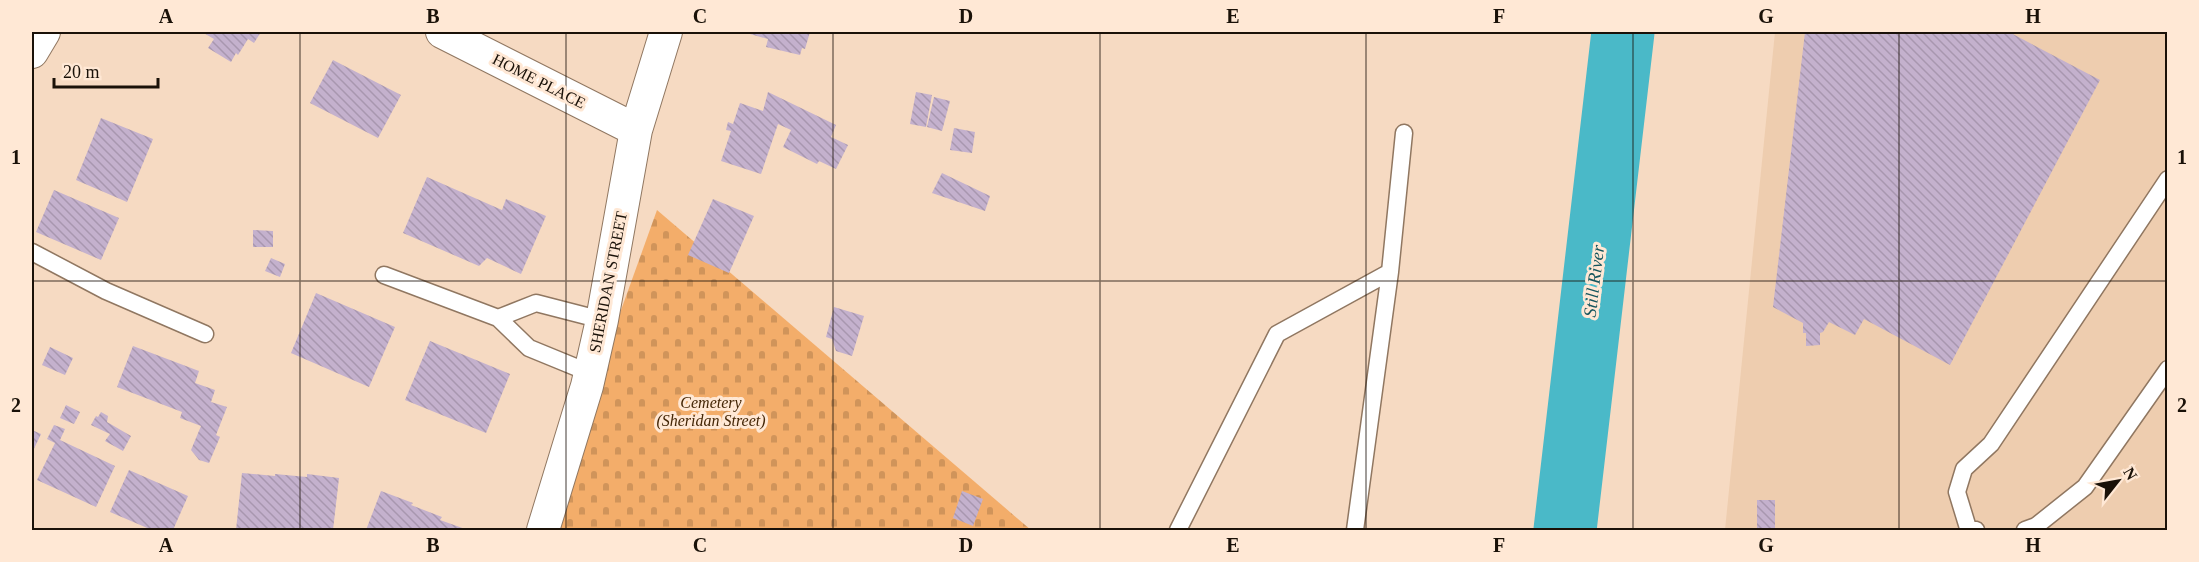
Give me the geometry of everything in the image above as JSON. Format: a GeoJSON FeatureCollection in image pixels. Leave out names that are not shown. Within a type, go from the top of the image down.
{"type":"FeatureCollection","features":[{"type":"Feature","properties":{"kind":"street"},"geometry":{"type":"LineString","coordinates":[[32,52],[44,32]]}},
{"type":"Feature","properties":{"kind":"street","name":"HOME PLACE"},"geometry":{"type":"LineString","coordinates":[[442,32],[636,130]]}},
{"type":"Feature","properties":{"kind":"street","name":"SHERIDAN STREET"},"geometry":{"type":"LineString","coordinates":[[543,531],[590,373],[602,320],[636,130],[666,32]]}},
{"type":"Feature","properties":{"kind":"lane"},"geometry":{"type":"LineString","coordinates":[[1355,531],[1390,272],[1404,133]]}},
{"type":"Feature","properties":{"kind":"lane"},"geometry":{"type":"LineString","coordinates":[[1976,531],[1968,528],[1957,492],[1964,469],[1991,444],[2168,179]]}},
{"type":"Feature","properties":{"kind":"lane"},"geometry":{"type":"LineString","coordinates":[[32,252],[106,291],[205,334]]}},
{"type":"Feature","properties":{"kind":"lane"},"geometry":{"type":"LineString","coordinates":[[1178,531],[1278,334],[1390,272]]}},
{"type":"Feature","properties":{"kind":"lane"},"geometry":{"type":"LineString","coordinates":[[384,275],[498,318],[529,348],[590,373]]}},
{"type":"Feature","properties":{"kind":"lane"},"geometry":{"type":"LineString","coordinates":[[498,318],[536,303],[602,320]]}},
{"type":"Feature","properties":{"kind":"lane"},"geometry":{"type":"LineString","coordinates":[[2025,531],[2036,526],[2085,487],[2168,369]]}},
{"type":"Feature","properties":{"kind":"shaded area"},"geometry":{"type":"Polygon","coordinates":[[[1775,32],[2167,32],[2167,530],[1725,530],[1775,32]]]}},
{"type":"Feature","properties":{"kind":"green space","name":"Cemetery (Sheridan Street)"},"geometry":{"type":"Polygon","coordinates":[[[657,210],[1031,530],[542,530],[657,210]]]}},
{"type":"Feature","properties":{"kind":"building"},"geometry":{"type":"Polygon","coordinates":[[[202,32],[261,32],[254,43],[248,39],[231,62],[208,48],[214,39],[202,32]]]}},
{"type":"Feature","properties":{"kind":"building"},"geometry":{"type":"Polygon","coordinates":[[[750,32],[810,32],[805,49],[802,48],[800,55],[766,47],[768,39],[750,34],[750,32]]]}},
{"type":"Feature","properties":{"kind":"building"},"geometry":{"type":"Polygon","coordinates":[[[1805,32],[2009,32],[2100,80],[1950,365],[1864,319],[1855,335],[1829,322],[1820,333],[1820,345],[1806,346],[1803,323],[1773,307],[1805,32]]]}},
{"type":"Feature","properties":{"kind":"building"},"geometry":{"type":"Polygon","coordinates":[[[333,60],[401,95],[378,138],[310,103],[333,60]]]}},
{"type":"Feature","properties":{"kind":"building"},"geometry":{"type":"Polygon","coordinates":[[[768,92],[836,125],[831,137],[848,145],[836,169],[819,161],[817,164],[783,147],[791,130],[778,124],[761,174],[721,161],[731,131],[726,130],[728,122],[733,124],[740,103],[763,111],[768,92]]]}},
{"type":"Feature","properties":{"kind":"building"},"geometry":{"type":"Polygon","coordinates":[[[916,92],[932,95],[926,127],[910,124],[916,92]]]}},
{"type":"Feature","properties":{"kind":"building"},"geometry":{"type":"Polygon","coordinates":[[[934,97],[950,101],[942,131],[927,127],[934,97]]]}},
{"type":"Feature","properties":{"kind":"building"},"geometry":{"type":"Polygon","coordinates":[[[101,118],[153,139],[127,202],[76,180],[101,118]]]}},
{"type":"Feature","properties":{"kind":"building"},"geometry":{"type":"Polygon","coordinates":[[[954,128],[975,132],[972,153],[950,150],[954,128]]]}},
{"type":"Feature","properties":{"kind":"building"},"geometry":{"type":"Polygon","coordinates":[[[942,173],[990,196],[985,211],[932,193],[942,173]]]}},
{"type":"Feature","properties":{"kind":"building"},"geometry":{"type":"Polygon","coordinates":[[[427,177],[502,210],[506,199],[546,216],[521,274],[487,258],[479,266],[403,233],[427,177]]]}},
{"type":"Feature","properties":{"kind":"building"},"geometry":{"type":"Polygon","coordinates":[[[54,190],[119,218],[101,260],[36,232],[54,190]]]}},
{"type":"Feature","properties":{"kind":"building"},"geometry":{"type":"Polygon","coordinates":[[[713,199],[754,216],[729,273],[688,255],[713,199]]]}},
{"type":"Feature","properties":{"kind":"building"},"geometry":{"type":"Polygon","coordinates":[[[253,230],[273,231],[273,247],[253,247],[253,230]]]}},
{"type":"Feature","properties":{"kind":"building"},"geometry":{"type":"Polygon","coordinates":[[[271,258],[285,264],[280,277],[265,271],[271,258]]]}},
{"type":"Feature","properties":{"kind":"building"},"geometry":{"type":"Polygon","coordinates":[[[316,293],[395,327],[369,387],[291,353],[316,293]]]}},
{"type":"Feature","properties":{"kind":"building"},"geometry":{"type":"Polygon","coordinates":[[[834,307],[864,316],[852,356],[836,351],[832,339],[826,337],[834,307]]]}},
{"type":"Feature","properties":{"kind":"building"},"geometry":{"type":"Polygon","coordinates":[[[430,341],[510,374],[486,433],[405,400],[430,341]]]}},
{"type":"Feature","properties":{"kind":"building"},"geometry":{"type":"Polygon","coordinates":[[[133,346],[199,371],[195,383],[215,390],[211,402],[227,407],[216,435],[220,437],[209,463],[199,460],[191,450],[201,426],[180,418],[182,412],[117,387],[133,346]]]}},
{"type":"Feature","properties":{"kind":"building"},"geometry":{"type":"Polygon","coordinates":[[[50,347],[73,358],[65,375],[42,365],[50,347]]]}},
{"type":"Feature","properties":{"kind":"building"},"geometry":{"type":"Polygon","coordinates":[[[66,405],[80,412],[74,424],[60,418],[66,405]]]}},
{"type":"Feature","properties":{"kind":"building"},"geometry":{"type":"Polygon","coordinates":[[[101,412],[108,416],[107,422],[131,436],[123,451],[105,441],[110,434],[91,425],[101,412]]]}},
{"type":"Feature","properties":{"kind":"building"},"geometry":{"type":"Polygon","coordinates":[[[54,425],[65,429],[60,440],[115,466],[96,507],[37,480],[55,443],[47,439],[54,425]]]}},
{"type":"Feature","properties":{"kind":"building"},"geometry":{"type":"Polygon","coordinates":[[[32,430],[41,434],[32,453],[32,430]]]}},
{"type":"Feature","properties":{"kind":"building"},"geometry":{"type":"Polygon","coordinates":[[[129,470],[188,496],[173,530],[152,530],[110,512],[129,470]]]}},
{"type":"Feature","properties":{"kind":"building"},"geometry":{"type":"Polygon","coordinates":[[[242,473],[307,477],[307,474],[339,478],[333,530],[236,530],[242,473]]]}},
{"type":"Feature","properties":{"kind":"building"},"geometry":{"type":"Polygon","coordinates":[[[381,491],[442,517],[440,520],[468,530],[366,530],[381,491]]]}},
{"type":"Feature","properties":{"kind":"building"},"geometry":{"type":"Polygon","coordinates":[[[962,491],[983,499],[973,526],[953,518],[962,491]]]}},
{"type":"Feature","properties":{"kind":"building"},"geometry":{"type":"Polygon","coordinates":[[[1757,500],[1775,500],[1775,530],[1757,530],[1757,500]]]}},
{"type":"Feature","properties":{"kind":"waterway","name":"Still River"},"geometry":{"type":"LineString","coordinates":[[1565,530],[1623,32]]}}]}
